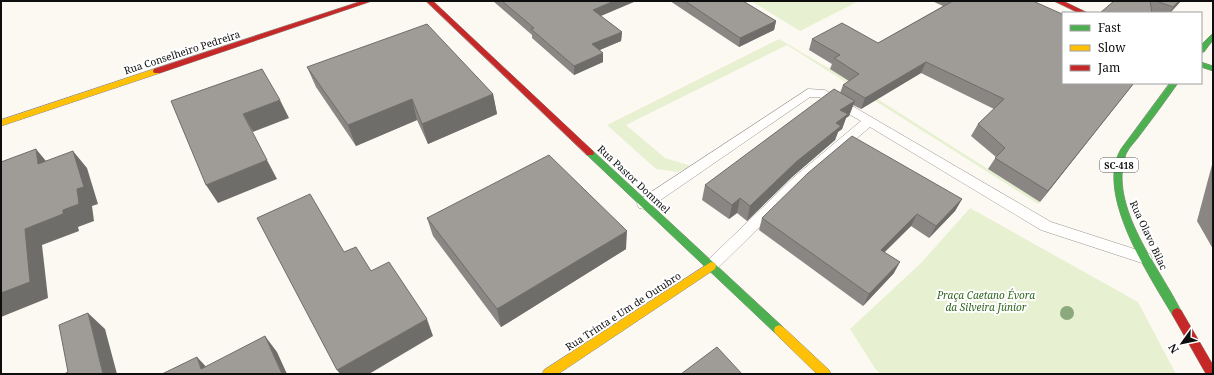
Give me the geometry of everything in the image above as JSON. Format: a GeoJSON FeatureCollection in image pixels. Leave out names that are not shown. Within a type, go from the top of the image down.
{"type":"FeatureCollection","features":[{"type":"Feature","properties":{"kind":"main road","name":"Rua Conselheiro Pedreira"},"geometry":{"type":"LineString","coordinates":[[1,123],[370,1]]}},
{"type":"Feature","properties":{"kind":"main road","name":"Rua Pastor Dommel"},"geometry":{"type":"LineString","coordinates":[[429,1],[825,374]]}},
{"type":"Feature","properties":{"kind":"main road"},"geometry":{"type":"LineString","coordinates":[[1057,1],[1083,12]]}},
{"type":"Feature","properties":{"kind":"main road"},"geometry":{"type":"LineString","coordinates":[[1202,49],[1213,36]]}},
{"type":"Feature","properties":{"kind":"main road"},"geometry":{"type":"LineString","coordinates":[[1202,64],[1213,69]]}},
{"type":"Feature","properties":{"kind":"main road","name":"Rua Olavo Bilac"},"geometry":{"type":"LineString","coordinates":[[1173,84],[1122,154],[1118,169],[1117,184],[1123,209],[1145,258],[1212,374]]}},
{"type":"Feature","properties":{"kind":"main road","name":"Rua Trinta e Um de Outubro"},"geometry":{"type":"LineString","coordinates":[[548,374],[711,266]]}},
{"type":"Feature","properties":{"kind":"lane"},"geometry":{"type":"LineString","coordinates":[[644,204],[808,93],[821,93],[1046,226],[1145,258]]}},
{"type":"Feature","properties":{"kind":"lane"},"geometry":{"type":"LineString","coordinates":[[711,266],[798,181],[869,121]]}},
{"type":"Feature","properties":{"kind":"green space"},"geometry":{"type":"Polygon","coordinates":[[[751,1],[859,1],[800,31],[751,1]]]}},
{"type":"Feature","properties":{"kind":"green space"},"geometry":{"type":"Polygon","coordinates":[[[779,39],[830,69],[1040,202],[1038,204],[787,45],[626,125],[665,158],[691,166],[678,172],[656,169],[607,125],[779,39]]]}},
{"type":"Feature","properties":{"kind":"green space","name":"Praça Caetano Évora da Silveira Júnior"},"geometry":{"type":"Polygon","coordinates":[[[970,208],[1138,302],[1176,374],[881,374],[876,370],[850,329],[922,262],[970,208]]]}},
{"type":"Feature","properties":{"kind":"building"},"geometry":{"type":"Polygon","coordinates":[[[502,1],[614,1],[593,10],[622,32],[592,44],[603,53],[574,66],[531,29],[534,28],[502,1]]]}},
{"type":"Feature","properties":{"kind":"building"},"geometry":{"type":"Polygon","coordinates":[[[685,1],[743,1],[776,21],[740,38],[685,1]]]}},
{"type":"Feature","properties":{"kind":"building"},"geometry":{"type":"Polygon","coordinates":[[[953,1],[1033,1],[1062,14],[1062,84],[1133,84],[1048,191],[995,158],[1005,148],[978,124],[1004,99],[926,62],[865,98],[843,85],[859,74],[834,58],[840,55],[812,39],[842,23],[878,43],[953,1]]]}},
{"type":"Feature","properties":{"kind":"building"},"geometry":{"type":"Polygon","coordinates":[[[1114,1],[1150,1],[1152,12],[1101,12],[1114,1]]]}},
{"type":"Feature","properties":{"kind":"building"},"geometry":{"type":"Polygon","coordinates":[[[1156,1],[1179,1],[1173,7],[1156,1]]]}},
{"type":"Feature","properties":{"kind":"building"},"geometry":{"type":"Polygon","coordinates":[[[427,24],[493,94],[422,124],[412,99],[348,125],[307,67],[427,24]]]}},
{"type":"Feature","properties":{"kind":"building"},"geometry":{"type":"Polygon","coordinates":[[[262,69],[280,100],[243,114],[267,160],[206,185],[171,101],[262,69]]]}},
{"type":"Feature","properties":{"kind":"building"},"geometry":{"type":"Polygon","coordinates":[[[834,89],[855,101],[840,110],[848,114],[836,123],[841,126],[796,162],[750,206],[740,198],[732,205],[705,185],[834,89]]]}},
{"type":"Feature","properties":{"kind":"building"},"geometry":{"type":"Polygon","coordinates":[[[852,136],[962,199],[936,226],[917,214],[881,250],[900,262],[869,294],[762,218],[808,173],[852,136]]]}},
{"type":"Feature","properties":{"kind":"building"},"geometry":{"type":"Polygon","coordinates":[[[36,149],[38,164],[73,151],[84,187],[77,189],[79,204],[63,210],[63,214],[25,229],[30,282],[1,293],[1,162],[36,149]]]}},
{"type":"Feature","properties":{"kind":"building"},"geometry":{"type":"Polygon","coordinates":[[[549,155],[627,231],[497,309],[427,218],[549,155]]]}},
{"type":"Feature","properties":{"kind":"building"},"geometry":{"type":"Polygon","coordinates":[[[310,194],[344,252],[356,247],[371,271],[389,262],[427,319],[337,370],[257,218],[310,194]]]}},
{"type":"Feature","properties":{"kind":"building"},"geometry":{"type":"Polygon","coordinates":[[[88,313],[103,374],[64,374],[68,372],[59,325],[88,313]]]}},
{"type":"Feature","properties":{"kind":"building"},"geometry":{"type":"Polygon","coordinates":[[[265,336],[282,374],[162,374],[197,357],[201,369],[265,336]]]}},
{"type":"Feature","properties":{"kind":"building"},"geometry":{"type":"Polygon","coordinates":[[[717,347],[742,374],[681,374],[717,347]]]}},
{"type":"Feature","properties":{"kind":"traffic: fast"},"geometry":{"type":"LineString","coordinates":[[1202,49],[1213,36]]}},
{"type":"Feature","properties":{"kind":"traffic: fast"},"geometry":{"type":"LineString","coordinates":[[1202,64],[1213,69]]}},
{"type":"Feature","properties":{"kind":"traffic: fast"},"geometry":{"type":"LineString","coordinates":[[1173,84],[1122,154],[1118,171],[1119,191],[1125,213],[1134,235],[1156,278],[1177,313]]}},
{"type":"Feature","properties":{"kind":"traffic: fast"},"geometry":{"type":"LineString","coordinates":[[590,153],[779,330]]}},
{"type":"Feature","properties":{"kind":"traffic: slow"},"geometry":{"type":"LineString","coordinates":[[1,123],[157,71]]}},
{"type":"Feature","properties":{"kind":"traffic: slow"},"geometry":{"type":"LineString","coordinates":[[548,374],[711,266]]}},
{"type":"Feature","properties":{"kind":"traffic: slow"},"geometry":{"type":"LineString","coordinates":[[779,330],[825,374]]}},
{"type":"Feature","properties":{"kind":"traffic: jam"},"geometry":{"type":"LineString","coordinates":[[157,71],[369,1]]}},
{"type":"Feature","properties":{"kind":"traffic: jam"},"geometry":{"type":"LineString","coordinates":[[429,1],[590,153]]}},
{"type":"Feature","properties":{"kind":"traffic: jam"},"geometry":{"type":"LineString","coordinates":[[1057,1],[1083,12]]}},
{"type":"Feature","properties":{"kind":"traffic: jam"},"geometry":{"type":"LineString","coordinates":[[1177,313],[1212,374]]}}]}
